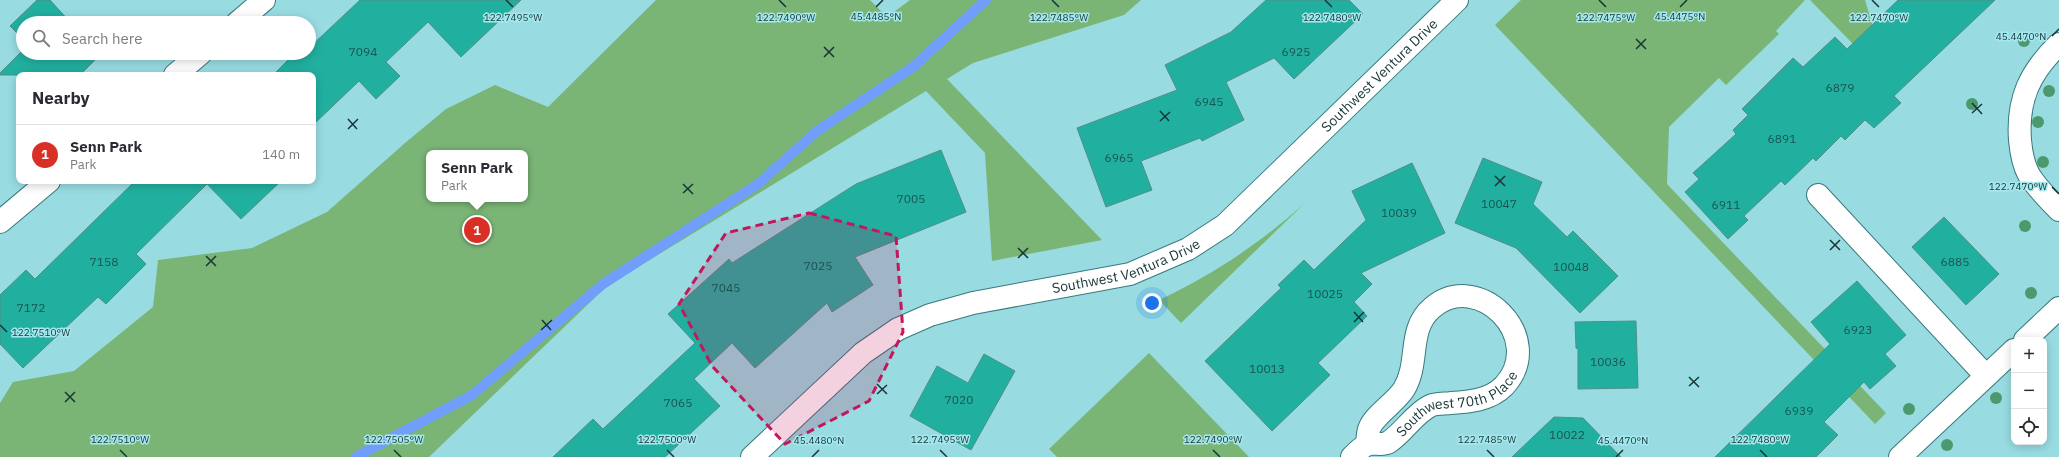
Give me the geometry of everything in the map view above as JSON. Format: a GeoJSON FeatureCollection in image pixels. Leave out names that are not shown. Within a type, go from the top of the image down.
{"type":"FeatureCollection","features":[{"type":"Feature","properties":{"kind":"street"},"geometry":{"type":"LineString","coordinates":[[245,16],[264,0]]}},
{"type":"Feature","properties":{"kind":"street","name":"Southwest Ventura Drive"},"geometry":{"type":"LineString","coordinates":[[752,457],[863,353],[898,329],[930,314],[973,303],[1130,274],[1188,249],[1225,225],[1457,0]]}},
{"type":"Feature","properties":{"kind":"street"},"geometry":{"type":"LineString","coordinates":[[2059,44],[2044,60],[2031,78],[2020,107],[2022,158],[2029,175],[2041,192],[2059,210]]}},
{"type":"Feature","properties":{"kind":"street"},"geometry":{"type":"LineString","coordinates":[[179,72],[193,60]]}},
{"type":"Feature","properties":{"kind":"street"},"geometry":{"type":"LineString","coordinates":[[0,222],[45,184]]}},
{"type":"Feature","properties":{"kind":"street"},"geometry":{"type":"LineString","coordinates":[[1818,195],[1986,376]]}},
{"type":"Feature","properties":{"kind":"street","name":"Southwest 70th Place"},"geometry":{"type":"LineString","coordinates":[[1460,296],[1473,298],[1500,311],[1512,327],[1518,346],[1518,358],[1513,371],[1504,385],[1492,396],[1477,400],[1431,406],[1388,443],[1359,451],[1370,426],[1404,389],[1410,375],[1416,334],[1422,321],[1432,308],[1446,299],[1460,296]]}},
{"type":"Feature","properties":{"kind":"street"},"geometry":{"type":"LineString","coordinates":[[2028,337],[2059,308]]}},
{"type":"Feature","properties":{"kind":"street"},"geometry":{"type":"LineString","coordinates":[[1900,457],[2011,353]]}},
{"type":"Feature","properties":{"kind":"highlighted area"},"geometry":{"type":"Polygon","coordinates":[[[809,213],[896,236],[903,332],[869,401],[785,444],[712,366],[679,304],[726,233],[809,213]]]}},
{"type":"Feature","properties":{"kind":"green space"},"geometry":{"type":"Polygon","coordinates":[[[656,0],[870,0],[887,17],[910,0],[1141,0],[1124,15],[973,63],[947,79],[1102,240],[992,261],[985,153],[926,91],[607,286],[429,457],[0,457],[0,403],[13,382],[74,371],[153,307],[158,260],[252,248],[327,212],[446,109],[495,85],[548,107],[656,0]]]}},
{"type":"Feature","properties":{"kind":"green space"},"geometry":{"type":"Polygon","coordinates":[[[1521,0],[1805,0],[1776,31],[1779,34],[1726,85],[1719,78],[1669,127],[1667,184],[1886,413],[1875,424],[1495,25],[1521,0]]]}},
{"type":"Feature","properties":{"kind":"green space"},"geometry":{"type":"Polygon","coordinates":[[[1810,0],[1865,0],[1873,27],[1855,46],[1810,0]]]}},
{"type":"Feature","properties":{"kind":"green space"},"geometry":{"type":"Polygon","coordinates":[[[1306,202],[1181,323],[1159,300],[1180,290],[1236,257],[1289,217],[1306,202]]]}},
{"type":"Feature","properties":{"kind":"green space"},"geometry":{"type":"Polygon","coordinates":[[[1149,353],[1249,457],[1057,457],[1049,449],[1149,353]]]}},
{"type":"Feature","properties":{"kind":"building"},"geometry":{"type":"Polygon","coordinates":[[[37,0],[50,0],[65,16],[20,16],[37,0]]]}},
{"type":"Feature","properties":{"kind":"building"},"geometry":{"type":"Polygon","coordinates":[[[360,0],[521,0],[461,57],[428,22],[386,62],[400,76],[376,99],[359,81],[316,122],[316,72],[276,72],[288,60],[316,60],[316,41],[360,0]]]}},
{"type":"Feature","properties":{"kind":"building"},"geometry":{"type":"Polygon","coordinates":[[[1266,0],[1349,0],[1363,14],[1294,79],[1274,58],[1226,82],[1244,120],[1202,141],[1200,138],[1141,161],[1152,190],[1106,207],[1077,128],[1177,90],[1165,65],[1231,32],[1266,0]]]}},
{"type":"Feature","properties":{"kind":"building"},"geometry":{"type":"Polygon","coordinates":[[[1898,0],[1995,0],[1894,96],[1901,103],[1874,128],[1865,120],[1845,140],[1841,136],[1816,161],[1813,158],[1785,185],[1781,181],[1744,216],[1748,220],[1728,239],[1685,192],[1699,179],[1693,173],[1736,134],[1733,130],[1748,115],[1742,109],[1793,58],[1803,67],[1835,37],[1847,49],[1898,0]]]}},
{"type":"Feature","properties":{"kind":"building"},"geometry":{"type":"Polygon","coordinates":[[[16,20],[16,32],[10,26],[16,20]]]}},
{"type":"Feature","properties":{"kind":"building"},"geometry":{"type":"Polygon","coordinates":[[[16,57],[16,60],[95,60],[83,72],[16,72],[16,75],[0,75],[0,73],[16,57]]]}},
{"type":"Feature","properties":{"kind":"building"},"geometry":{"type":"Polygon","coordinates":[[[941,150],[966,212],[855,257],[873,285],[832,312],[827,303],[755,368],[732,343],[694,379],[720,406],[665,457],[553,457],[593,419],[603,429],[695,343],[668,314],[729,259],[732,263],[856,184],[941,150]]]}},
{"type":"Feature","properties":{"kind":"building"},"geometry":{"type":"Polygon","coordinates":[[[1483,158],[1542,182],[1533,204],[1567,237],[1573,231],[1618,276],[1580,313],[1516,248],[1455,223],[1483,158]]]}},
{"type":"Feature","properties":{"kind":"building"},"geometry":{"type":"Polygon","coordinates":[[[1412,163],[1445,233],[1361,273],[1372,284],[1354,302],[1367,316],[1318,363],[1330,375],[1272,431],[1205,361],[1281,288],[1278,285],[1304,260],[1314,270],[1366,220],[1352,191],[1412,163]]]}},
{"type":"Feature","properties":{"kind":"building"},"geometry":{"type":"Polygon","coordinates":[[[132,184],[207,184],[136,254],[146,264],[106,304],[98,297],[23,368],[0,344],[0,295],[26,270],[35,279],[132,184]]]}},
{"type":"Feature","properties":{"kind":"building"},"geometry":{"type":"Polygon","coordinates":[[[207,184],[278,184],[241,219],[207,184]]]}},
{"type":"Feature","properties":{"kind":"building"},"geometry":{"type":"Polygon","coordinates":[[[1944,217],[1999,274],[1966,305],[1912,247],[1944,217]]]}},
{"type":"Feature","properties":{"kind":"building"},"geometry":{"type":"Polygon","coordinates":[[[1857,281],[1906,335],[1885,354],[1896,366],[1870,389],[1864,382],[1824,422],[1838,435],[1816,457],[1715,457],[1830,344],[1811,322],[1857,281]]]}},
{"type":"Feature","properties":{"kind":"building"},"geometry":{"type":"Polygon","coordinates":[[[1636,321],[1638,388],[1578,389],[1578,349],[1576,348],[1575,322],[1636,321]]]}},
{"type":"Feature","properties":{"kind":"building"},"geometry":{"type":"Polygon","coordinates":[[[984,354],[1015,371],[971,450],[910,416],[937,366],[968,383],[984,354]]]}},
{"type":"Feature","properties":{"kind":"building"},"geometry":{"type":"Polygon","coordinates":[[[1554,417],[1583,418],[1621,457],[1512,457],[1554,417]]]}},
{"type":"Feature","properties":{"kind":"waterway"},"geometry":{"type":"LineString","coordinates":[[356,457],[472,395],[603,284],[758,184],[817,131],[913,67],[986,0]]}},
{"type":"Feature","properties":{"kind":"place","name":"Senn Park"},"geometry":{"type":"Point","coordinates":[477,230]}}]}
